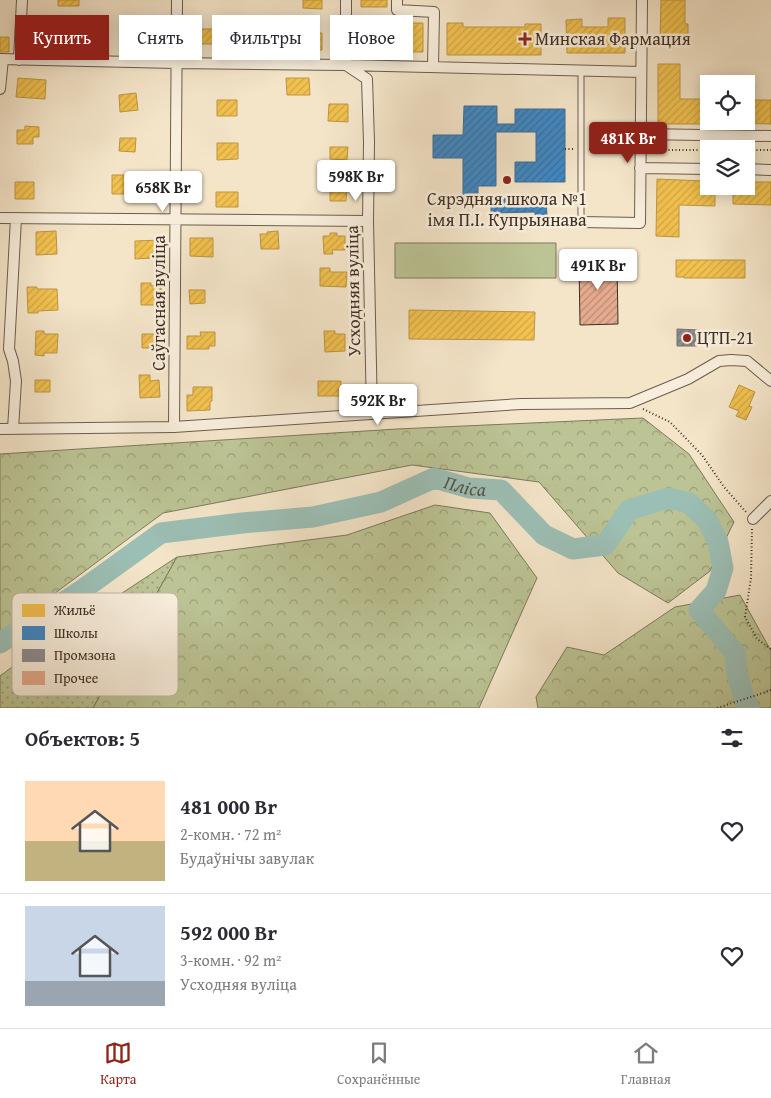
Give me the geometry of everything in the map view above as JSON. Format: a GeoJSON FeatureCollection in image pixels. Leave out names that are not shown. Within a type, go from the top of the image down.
{"type":"FeatureCollection","features":[{"type":"Feature","properties":{"kind":"street"},"geometry":{"type":"LineString","coordinates":[[21,15],[22,0]]}},
{"type":"Feature","properties":{"kind":"street","name":"Саўгасная вуліца"},"geometry":{"type":"LineString","coordinates":[[174,427],[177,0]]}},
{"type":"Feature","properties":{"kind":"street"},"geometry":{"type":"LineString","coordinates":[[346,0],[346,65]]}},
{"type":"Feature","properties":{"kind":"street"},"geometry":{"type":"LineString","coordinates":[[397,0],[398,10],[434,12],[433,67]]}},
{"type":"Feature","properties":{"kind":"street"},"geometry":{"type":"LineString","coordinates":[[581,222],[640,223],[642,0]]}},
{"type":"Feature","properties":{"kind":"street"},"geometry":{"type":"LineString","coordinates":[[0,89],[1,59],[15,60]]}},
{"type":"Feature","properties":{"kind":"street"},"geometry":{"type":"LineString","coordinates":[[19,60],[641,72]]}},
{"type":"Feature","properties":{"kind":"street","name":"Усходняя вуліца"},"geometry":{"type":"LineString","coordinates":[[346,65],[367,78],[372,414]]}},
{"type":"Feature","properties":{"kind":"street"},"geometry":{"type":"LineString","coordinates":[[641,134],[771,136]]}},
{"type":"Feature","properties":{"kind":"street"},"geometry":{"type":"LineString","coordinates":[[640,168],[700,169]]}},
{"type":"Feature","properties":{"kind":"street"},"geometry":{"type":"LineString","coordinates":[[755,170],[771,170]]}},
{"type":"Feature","properties":{"kind":"street"},"geometry":{"type":"LineString","coordinates":[[0,218],[368,221]]}},
{"type":"Feature","properties":{"kind":"street"},"geometry":{"type":"LineString","coordinates":[[13,429],[16,381],[9,348],[16,218]]}},
{"type":"Feature","properties":{"kind":"street"},"geometry":{"type":"LineString","coordinates":[[0,429],[174,427],[521,404],[630,403],[688,379],[720,361],[731,360],[747,361],[771,381]]}},
{"type":"Feature","properties":{"kind":"street"},"geometry":{"type":"LineString","coordinates":[[753,519],[771,501]]}},
{"type":"Feature","properties":{"kind":"lane"},"geometry":{"type":"LineString","coordinates":[[581,70],[581,222]]}},
{"type":"Feature","properties":{"kind":"path"},"geometry":{"type":"LineString","coordinates":[[755,150],[771,150]]}},
{"type":"Feature","properties":{"kind":"path"},"geometry":{"type":"LineString","coordinates":[[630,403],[670,422],[702,455],[724,488],[753,519],[751,578],[745,617],[757,639],[771,649]]}},
{"type":"Feature","properties":{"kind":"path"},"geometry":{"type":"LineString","coordinates":[[717,708],[771,690]]}},
{"type":"Feature","properties":{"kind":"green space"},"geometry":{"type":"Polygon","coordinates":[[[395,243],[556,243],[556,278],[395,278],[395,243]]]}},
{"type":"Feature","properties":{"kind":"green space"},"geometry":{"type":"Polygon","coordinates":[[[643,418],[689,454],[734,522],[710,571],[668,603],[618,573],[539,482],[412,465],[163,513],[55,593],[12,593],[12,625],[0,634],[0,454],[397,429],[643,418]]]}},
{"type":"Feature","properties":{"kind":"green space"},"geometry":{"type":"Polygon","coordinates":[[[435,505],[490,513],[537,578],[479,708],[93,708],[100,696],[178,696],[178,593],[157,593],[177,557],[347,535],[435,505]]]}},
{"type":"Feature","properties":{"kind":"green space"},"geometry":{"type":"Polygon","coordinates":[[[177,557],[157,593],[122,593],[177,557]]]}},
{"type":"Feature","properties":{"kind":"green space"},"geometry":{"type":"Polygon","coordinates":[[[740,595],[771,651],[771,708],[538,708],[536,697],[567,647],[604,655],[675,607],[740,595]]]}},
{"type":"Feature","properties":{"kind":"green space"},"geometry":{"type":"Polygon","coordinates":[[[12,667],[12,696],[100,696],[93,708],[0,708],[0,676],[12,667]]]}},
{"type":"Feature","properties":{"kind":"building: Жильё"},"geometry":{"type":"Polygon","coordinates":[[[58,0],[79,0],[79,6],[58,6],[58,0]]]}},
{"type":"Feature","properties":{"kind":"building: Жильё"},"geometry":{"type":"Polygon","coordinates":[[[303,0],[322,0],[322,9],[303,8],[303,0]]]}},
{"type":"Feature","properties":{"kind":"building: Жильё"},"geometry":{"type":"Polygon","coordinates":[[[361,0],[387,0],[387,7],[361,7],[361,0]]]}},
{"type":"Feature","properties":{"kind":"building: Жильё"},"geometry":{"type":"Polygon","coordinates":[[[661,0],[685,0],[685,24],[688,24],[688,40],[660,40],[661,0]]]}},
{"type":"Feature","properties":{"kind":"building: Жильё"},"geometry":{"type":"Polygon","coordinates":[[[608,18],[625,18],[625,53],[567,53],[566,20],[582,19],[582,27],[608,27],[608,18]]]}},
{"type":"Feature","properties":{"kind":"building: Жильё"},"geometry":{"type":"Polygon","coordinates":[[[413,23],[423,23],[423,52],[413,52],[413,23]]]}},
{"type":"Feature","properties":{"kind":"building: Жильё"},"geometry":{"type":"Polygon","coordinates":[[[447,23],[463,23],[463,27],[525,27],[525,24],[541,24],[541,55],[447,55],[447,23]]]}},
{"type":"Feature","properties":{"kind":"building: Жильё"},"geometry":{"type":"Polygon","coordinates":[[[202,29],[212,29],[212,44],[202,44],[202,29]]]}},
{"type":"Feature","properties":{"kind":"building: Жильё"},"geometry":{"type":"Polygon","coordinates":[[[320,33],[322,33],[322,50],[320,50],[320,33]]]}},
{"type":"Feature","properties":{"kind":"building: Жильё"},"geometry":{"type":"Polygon","coordinates":[[[0,37],[9,37],[9,52],[0,52],[0,37]]]}},
{"type":"Feature","properties":{"kind":"building: Жильё"},"geometry":{"type":"Polygon","coordinates":[[[658,64],[680,64],[680,99],[700,99],[700,124],[658,124],[658,64]]]}},
{"type":"Feature","properties":{"kind":"building: Жильё"},"geometry":{"type":"Polygon","coordinates":[[[18,78],[46,80],[45,99],[16,97],[18,78]]]}},
{"type":"Feature","properties":{"kind":"building: Жильё"},"geometry":{"type":"Polygon","coordinates":[[[286,78],[309,78],[310,95],[287,95],[286,78]]]}},
{"type":"Feature","properties":{"kind":"building: Жильё"},"geometry":{"type":"Polygon","coordinates":[[[136,93],[138,110],[120,112],[119,95],[136,93]]]}},
{"type":"Feature","properties":{"kind":"building: Жильё"},"geometry":{"type":"Polygon","coordinates":[[[217,100],[237,100],[237,116],[217,116],[217,100]]]}},
{"type":"Feature","properties":{"kind":"building: Жильё"},"geometry":{"type":"Polygon","coordinates":[[[755,100],[771,100],[771,124],[755,124],[755,100]]]}},
{"type":"Feature","properties":{"kind":"building: Жильё"},"geometry":{"type":"Polygon","coordinates":[[[329,104],[348,104],[348,122],[328,121],[329,104]]]}},
{"type":"Feature","properties":{"kind":"building: Жильё"},"geometry":{"type":"Polygon","coordinates":[[[25,126],[39,127],[39,137],[33,137],[33,144],[17,144],[17,130],[25,130],[25,126]]]}},
{"type":"Feature","properties":{"kind":"building: Жильё"},"geometry":{"type":"Polygon","coordinates":[[[120,138],[136,138],[135,152],[119,151],[120,138]]]}},
{"type":"Feature","properties":{"kind":"building: Жильё"},"geometry":{"type":"Polygon","coordinates":[[[217,143],[238,143],[238,159],[217,160],[217,143]]]}},
{"type":"Feature","properties":{"kind":"building: Жильё"},"geometry":{"type":"Polygon","coordinates":[[[330,147],[348,147],[347,160],[330,159],[330,147]]]}},
{"type":"Feature","properties":{"kind":"building: Жильё"},"geometry":{"type":"Polygon","coordinates":[[[112,175],[128,175],[128,180],[133,180],[133,194],[112,194],[112,175]]]}},
{"type":"Feature","properties":{"kind":"building: Жильё"},"geometry":{"type":"Polygon","coordinates":[[[657,179],[700,181],[700,195],[715,195],[715,206],[679,205],[679,237],[656,236],[657,179]]]}},
{"type":"Feature","properties":{"kind":"building: Жильё"},"geometry":{"type":"Polygon","coordinates":[[[15,182],[34,182],[34,199],[15,199],[15,182]]]}},
{"type":"Feature","properties":{"kind":"building: Жильё"},"geometry":{"type":"Polygon","coordinates":[[[755,182],[771,182],[771,205],[733,204],[733,195],[755,195],[755,182]]]}},
{"type":"Feature","properties":{"kind":"building: Жильё"},"geometry":{"type":"Polygon","coordinates":[[[330,188],[347,188],[346,201],[330,201],[330,188]]]}},
{"type":"Feature","properties":{"kind":"building: Жильё"},"geometry":{"type":"Polygon","coordinates":[[[216,192],[238,192],[238,207],[216,207],[216,192]]]}},
{"type":"Feature","properties":{"kind":"building: Жильё"},"geometry":{"type":"Polygon","coordinates":[[[56,231],[57,254],[36,255],[36,232],[56,231]]]}},
{"type":"Feature","properties":{"kind":"building: Жильё"},"geometry":{"type":"Polygon","coordinates":[[[278,231],[279,249],[261,249],[260,234],[278,231]]]}},
{"type":"Feature","properties":{"kind":"building: Жильё"},"geometry":{"type":"Polygon","coordinates":[[[330,233],[337,233],[337,236],[345,236],[345,250],[332,250],[333,254],[324,254],[323,236],[330,236],[330,233]]]}},
{"type":"Feature","properties":{"kind":"building: Жильё"},"geometry":{"type":"Polygon","coordinates":[[[190,238],[213,238],[213,257],[190,256],[190,238]]]}},
{"type":"Feature","properties":{"kind":"building: Жильё"},"geometry":{"type":"Polygon","coordinates":[[[162,240],[162,254],[152,254],[152,258],[135,259],[135,241],[162,240]]]}},
{"type":"Feature","properties":{"kind":"building: Жильё"},"geometry":{"type":"Polygon","coordinates":[[[676,260],[745,260],[745,278],[676,277],[676,260]]]}},
{"type":"Feature","properties":{"kind":"building: Жильё"},"geometry":{"type":"Polygon","coordinates":[[[320,268],[330,268],[330,272],[347,272],[346,287],[320,286],[320,268]]]}},
{"type":"Feature","properties":{"kind":"building: Жильё"},"geometry":{"type":"Polygon","coordinates":[[[141,283],[151,283],[151,286],[161,285],[161,305],[141,305],[141,283]]]}},
{"type":"Feature","properties":{"kind":"building: Жильё"},"geometry":{"type":"Polygon","coordinates":[[[27,287],[57,289],[58,310],[28,313],[27,287]]]}},
{"type":"Feature","properties":{"kind":"building: Жильё"},"geometry":{"type":"Polygon","coordinates":[[[189,290],[205,290],[205,303],[190,304],[189,290]]]}},
{"type":"Feature","properties":{"kind":"building: Жильё"},"geometry":{"type":"Polygon","coordinates":[[[409,310],[535,312],[534,340],[409,339],[409,310]]]}},
{"type":"Feature","properties":{"kind":"building: Жильё"},"geometry":{"type":"Polygon","coordinates":[[[36,331],[44,331],[44,334],[58,334],[57,353],[44,353],[44,356],[35,355],[36,331]]]}},
{"type":"Feature","properties":{"kind":"building: Жильё"},"geometry":{"type":"Polygon","coordinates":[[[324,331],[335,331],[335,334],[345,334],[345,351],[325,352],[324,331]]]}},
{"type":"Feature","properties":{"kind":"building: Жильё"},"geometry":{"type":"Polygon","coordinates":[[[200,332],[215,332],[215,346],[209,346],[209,349],[187,349],[187,336],[201,336],[200,332]]]}},
{"type":"Feature","properties":{"kind":"building: Жильё"},"geometry":{"type":"Polygon","coordinates":[[[142,334],[161,334],[161,348],[142,348],[142,334]]]}},
{"type":"Feature","properties":{"kind":"building: Жильё"},"geometry":{"type":"Polygon","coordinates":[[[139,375],[150,375],[150,381],[159,380],[160,397],[140,398],[139,375]]]}},
{"type":"Feature","properties":{"kind":"building: Жильё"},"geometry":{"type":"Polygon","coordinates":[[[35,380],[50,380],[50,392],[35,392],[35,380]]]}},
{"type":"Feature","properties":{"kind":"building: Жильё"},"geometry":{"type":"Polygon","coordinates":[[[318,381],[341,381],[341,396],[318,396],[318,381]]]}},
{"type":"Feature","properties":{"kind":"building: Жильё"},"geometry":{"type":"Polygon","coordinates":[[[739,385],[755,392],[749,406],[752,407],[746,420],[736,416],[739,411],[729,407],[739,385]]]}},
{"type":"Feature","properties":{"kind":"building: Жильё"},"geometry":{"type":"Polygon","coordinates":[[[193,387],[212,387],[210,410],[187,411],[187,395],[193,395],[193,387]]]}},
{"type":"Feature","properties":{"kind":"building: Школы"},"geometry":{"type":"Polygon","coordinates":[[[464,106],[497,106],[497,124],[515,124],[515,109],[565,109],[565,182],[515,182],[515,162],[536,162],[536,132],[496,132],[496,186],[478,186],[478,197],[463,197],[463,158],[433,158],[433,135],[463,135],[464,106]]]}},
{"type":"Feature","properties":{"kind":"building: Школы"},"geometry":{"type":"Polygon","coordinates":[[[546,197],[547,217],[535,218],[535,212],[491,213],[491,199],[546,197]]]}},
{"type":"Feature","properties":{"kind":"building: Промзона","name":"ЦТП-21"},"geometry":{"type":"Polygon","coordinates":[[[677,329],[698,330],[697,346],[677,346],[677,329]]]}},
{"type":"Feature","properties":{"kind":"building: Прочее"},"geometry":{"type":"Polygon","coordinates":[[[587,254],[608,254],[608,265],[617,265],[618,324],[580,325],[579,264],[587,264],[587,254]]]}},
{"type":"Feature","properties":{"kind":"waterway","name":"Пліса"},"geometry":{"type":"LineString","coordinates":[[77,593],[161,533],[313,517],[381,502],[434,478],[469,488],[501,490],[544,535],[573,549],[605,545],[629,510],[668,498],[689,503],[707,520],[718,542],[723,568],[716,591],[699,610],[735,653],[737,673],[749,708]]}},
{"type":"Feature","properties":{"kind":"waterway","name":"Пліса"},"geometry":{"type":"LineString","coordinates":[[0,643],[12,635]]}},
{"type":"Feature","properties":{"kind":"place","name":"Минская Фармация"},"geometry":{"type":"Point","coordinates":[525,39]}},
{"type":"Feature","properties":{"kind":"place","name":"Сярэдняя школа №1 імя П.І. Купрыянава"},"geometry":{"type":"Point","coordinates":[507,180]}},
{"type":"Feature","properties":{"kind":"place","name":"ЦТП-21"},"geometry":{"type":"Point","coordinates":[687,338]}}]}
